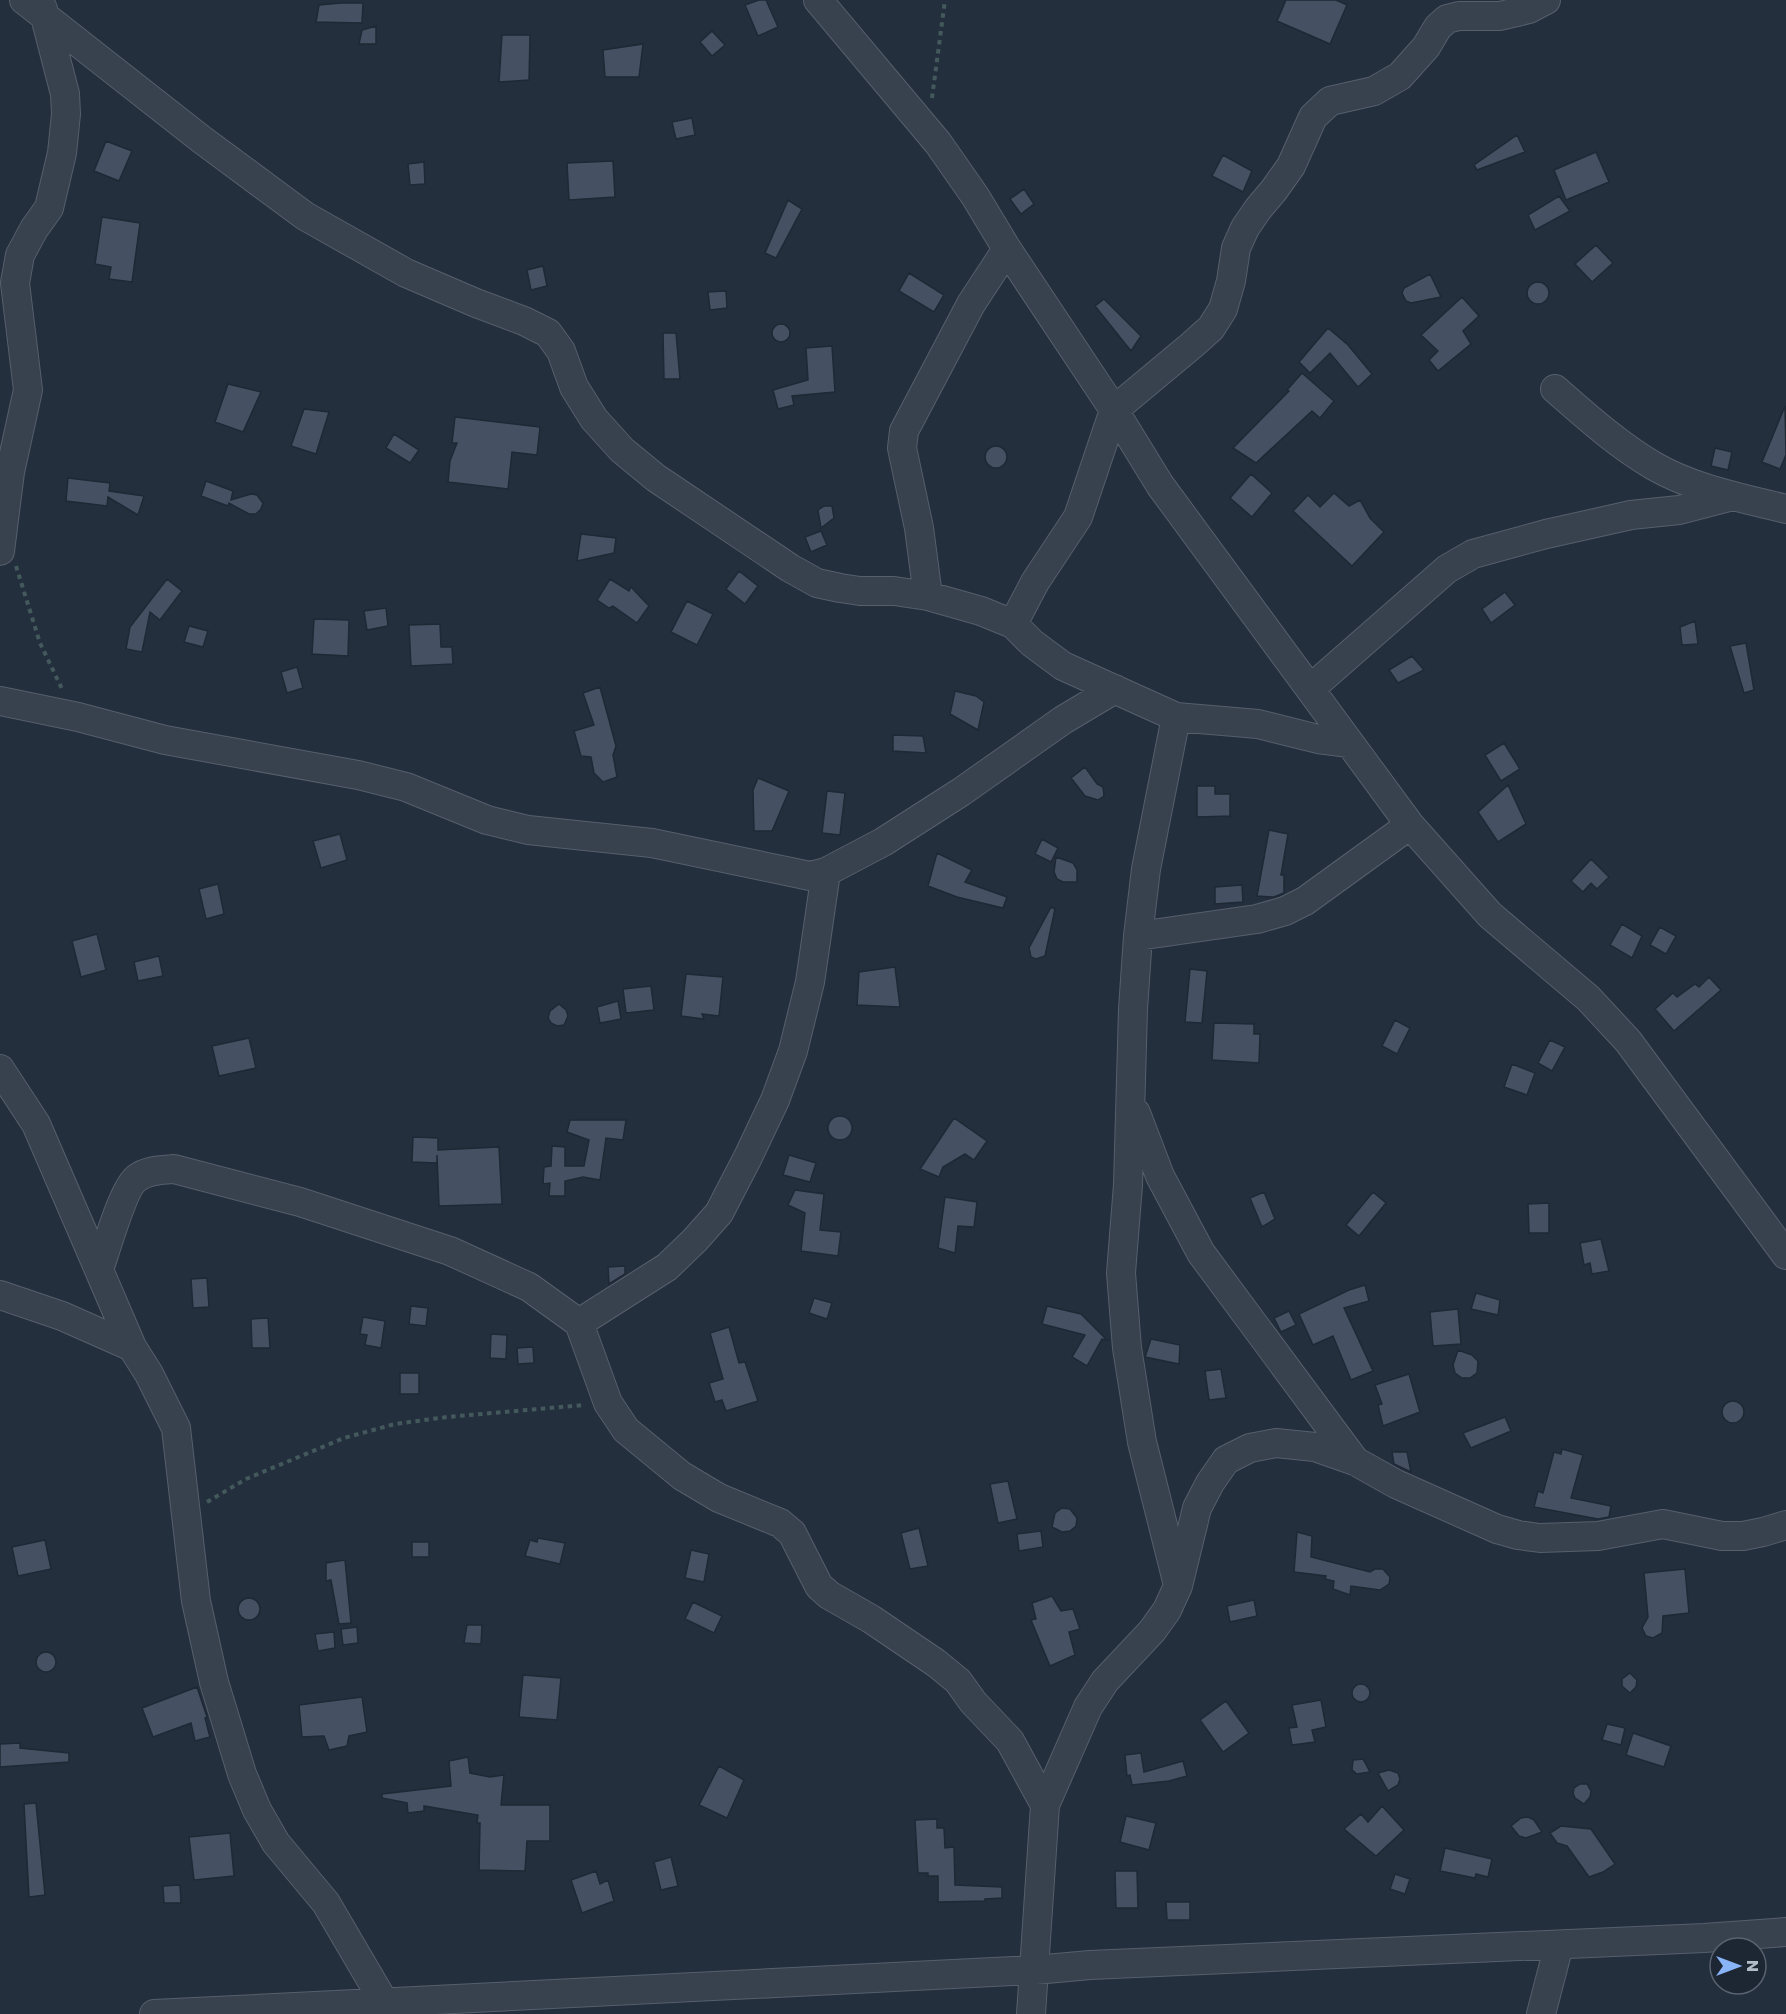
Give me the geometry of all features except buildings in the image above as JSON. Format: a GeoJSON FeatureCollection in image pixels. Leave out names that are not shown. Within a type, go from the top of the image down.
{"type":"FeatureCollection","features":[{"type":"Feature","properties":{"kind":"street"},"geometry":{"type":"LineString","coordinates":[[818,0],[928,132],[975,196],[1160,484],[1410,825],[1491,915],[1588,998],[1628,1041],[1786,1255]]}},
{"type":"Feature","properties":{"kind":"street"},"geometry":{"type":"LineString","coordinates":[[1013,624],[1035,582],[1078,517],[1114,410],[1211,328],[1223,309],[1231,281],[1236,248],[1251,219],[1291,166],[1313,117],[1330,101],[1374,91],[1400,76],[1426,47],[1438,27],[1447,19],[1459,16],[1500,16],[1529,9],[1546,0]]}},
{"type":"Feature","properties":{"kind":"street"},"geometry":{"type":"LineString","coordinates":[[2,543],[5,472],[28,390],[15,283],[20,255],[49,208],[62,153],[66,114],[65,94],[36,4]]}},
{"type":"Feature","properties":{"kind":"street"},"geometry":{"type":"LineString","coordinates":[[36,4],[201,139],[305,216],[406,273],[548,333],[561,351],[574,387],[594,419],[622,450],[656,478],[816,583],[860,591],[894,591],[928,596],[981,611],[1013,624],[1032,643],[1064,666],[1176,717],[1257,724],[1318,739],[1349,743]]}},
{"type":"Feature","properties":{"kind":"street"},"geometry":{"type":"LineString","coordinates":[[928,596],[919,528],[902,448],[904,431],[971,304],[1007,249]]}},
{"type":"Feature","properties":{"kind":"street"},"geometry":{"type":"LineString","coordinates":[[1555,389],[1635,454],[1655,466],[1679,478],[1733,496],[1786,509]]}},
{"type":"Feature","properties":{"kind":"street"},"geometry":{"type":"LineString","coordinates":[[1310,689],[1447,569],[1473,554],[1546,534],[1631,515],[1679,510],[1733,496]]}},
{"type":"Feature","properties":{"kind":"street"},"geometry":{"type":"LineString","coordinates":[[0,701],[78,717],[165,740],[358,775],[406,787],[487,820],[528,830],[652,843],[810,876],[826,872],[883,842],[961,792],[1063,720],[1115,689]]}},
{"type":"Feature","properties":{"kind":"street"},"geometry":{"type":"LineString","coordinates":[[1176,717],[1146,869],[1138,936],[1121,1273],[1127,1348],[1142,1442],[1178,1586]]}},
{"type":"Feature","properties":{"kind":"street"},"geometry":{"type":"LineString","coordinates":[[1138,936],[1257,919],[1286,911],[1305,901],[1410,825]]}},
{"type":"Feature","properties":{"kind":"street"},"geometry":{"type":"LineString","coordinates":[[579,1323],[667,1268],[719,1213],[770,1110],[793,1050],[810,982],[826,872]]}},
{"type":"Feature","properties":{"kind":"street"},"geometry":{"type":"LineString","coordinates":[[0,1069],[36,1124],[132,1347],[149,1374],[176,1428],[196,1601],[214,1682],[242,1774],[257,1810],[276,1843],[326,1903],[368,2006]]}},
{"type":"Feature","properties":{"kind":"street"},"geometry":{"type":"LineString","coordinates":[[1131,1099],[1160,1176],[1201,1252],[1355,1461]]}},
{"type":"Feature","properties":{"kind":"street"},"geometry":{"type":"LineString","coordinates":[[99,1270],[123,1197],[136,1178],[153,1171],[174,1169],[300,1202],[450,1251],[529,1287],[579,1323],[608,1403],[626,1430],[682,1476],[719,1498],[780,1523],[792,1533],[819,1586],[936,1663],[958,1681],[973,1702],[1010,1741],[1046,1805]]}},
{"type":"Feature","properties":{"kind":"street"},"geometry":{"type":"LineString","coordinates":[[0,1295],[62,1316],[132,1347]]}},
{"type":"Feature","properties":{"kind":"street"},"geometry":{"type":"LineString","coordinates":[[1031,2014],[1046,1805],[1088,1707],[1105,1681],[1152,1631],[1167,1610],[1178,1586],[1197,1508],[1210,1483],[1226,1460],[1250,1448],[1276,1443],[1315,1447],[1355,1461],[1396,1484],[1497,1529],[1540,1538],[1598,1536],[1663,1524],[1722,1536],[1743,1536],[1786,1525]]}},
{"type":"Feature","properties":{"kind":"street"},"geometry":{"type":"LineString","coordinates":[[154,2014],[368,2006],[1102,1965],[1704,1938],[1786,1932]]}},
{"type":"Feature","properties":{"kind":"street"},"geometry":{"type":"LineString","coordinates":[[1541,2014],[1559,1944]]}},
{"type":"Feature","properties":{"kind":"path"},"geometry":{"type":"LineString","coordinates":[[928,132],[945,0]]}},
{"type":"Feature","properties":{"kind":"path"},"geometry":{"type":"LineString","coordinates":[[2,543],[16,565],[40,643],[63,692],[78,717]]}},
{"type":"Feature","properties":{"kind":"path"},"geometry":{"type":"LineString","coordinates":[[185,1515],[246,1479],[344,1438],[395,1424],[447,1417],[608,1403]]}}]}
